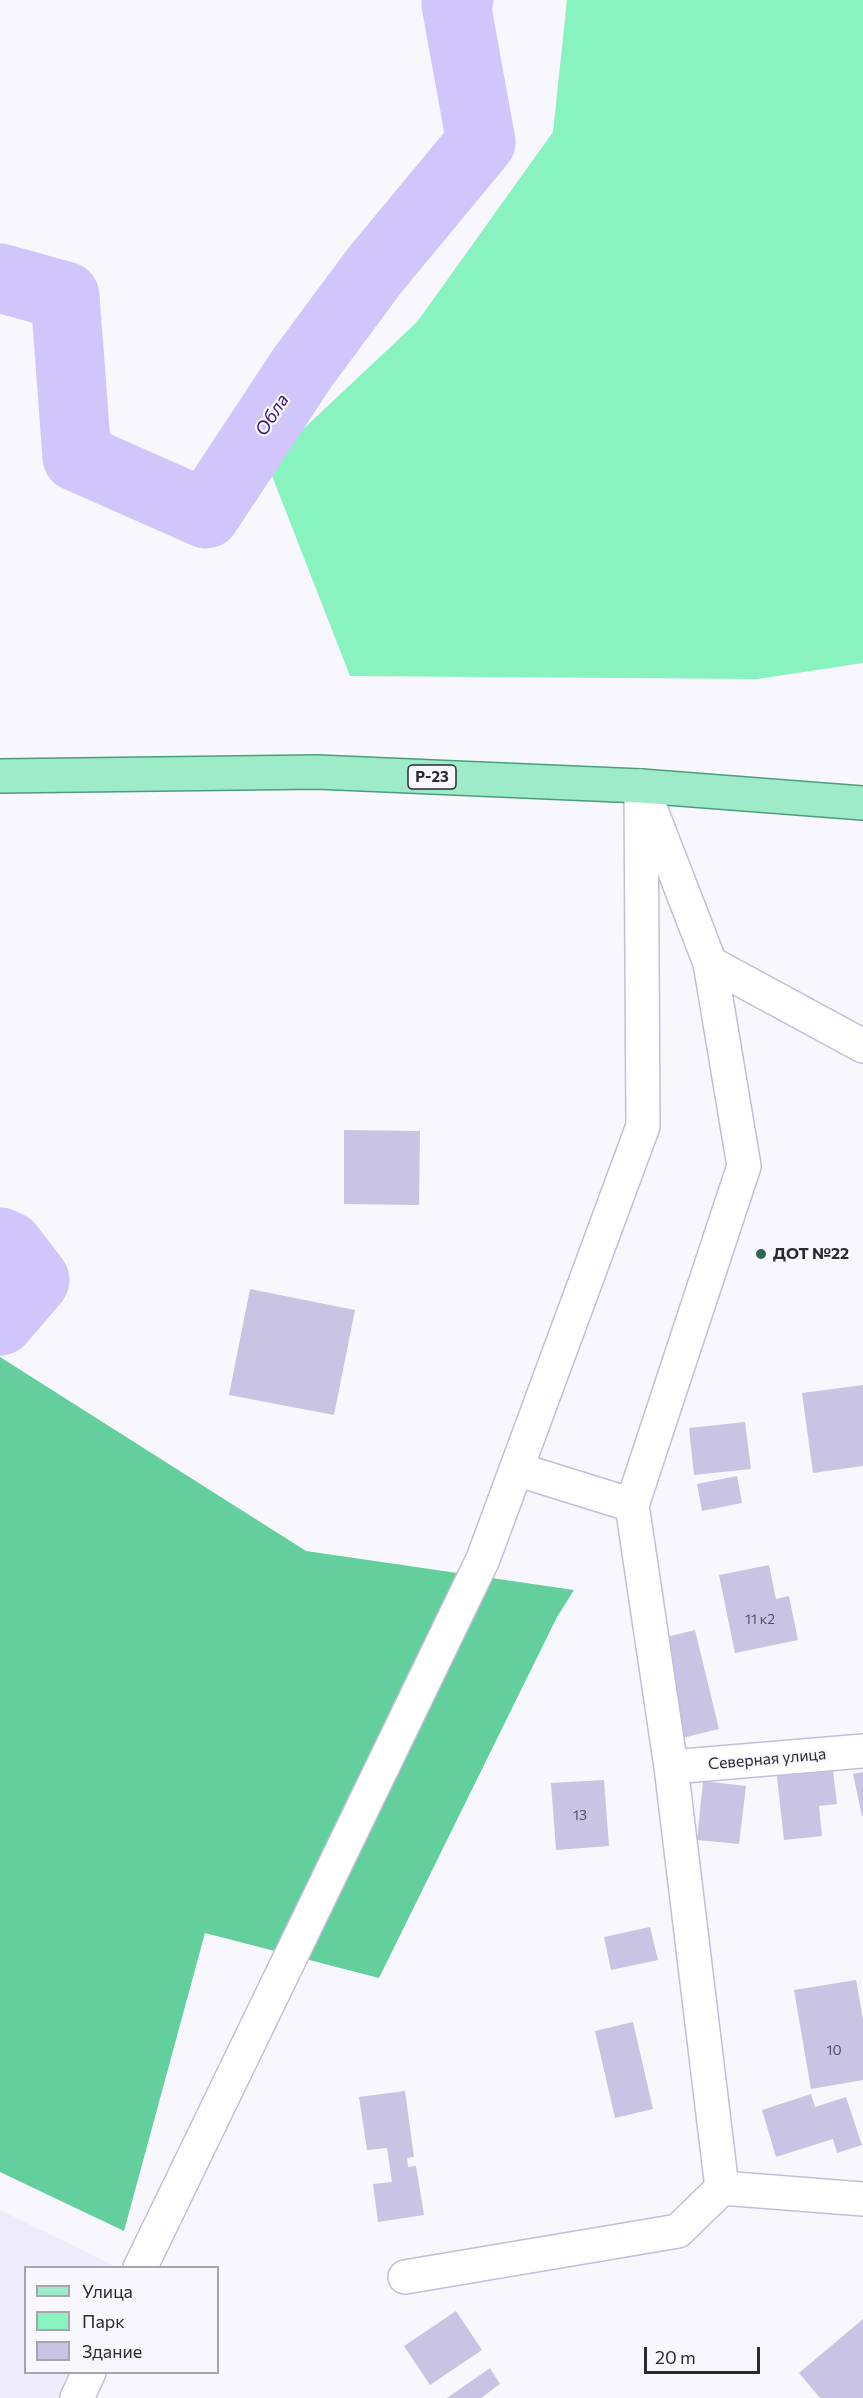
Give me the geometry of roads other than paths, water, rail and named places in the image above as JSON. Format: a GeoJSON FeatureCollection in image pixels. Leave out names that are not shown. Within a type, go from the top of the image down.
{"type":"FeatureCollection","features":[{"type":"Feature","properties":{"kind":"main road","name":"Р-23"},"geometry":{"type":"LineString","coordinates":[[0,776],[317,772],[641,786],[863,803]]}},
{"type":"Feature","properties":{"kind":"street"},"geometry":{"type":"LineString","coordinates":[[641,786],[710,963],[744,1166],[632,1505],[671,1767],[722,2188]]}},
{"type":"Feature","properties":{"kind":"street"},"geometry":{"type":"LineString","coordinates":[[141,2266],[483,1559],[643,1126],[641,786]]}},
{"type":"Feature","properties":{"kind":"street"},"geometry":{"type":"LineString","coordinates":[[710,963],[863,1046]]}},
{"type":"Feature","properties":{"kind":"street"},"geometry":{"type":"LineString","coordinates":[[516,1469],[632,1505]]}},
{"type":"Feature","properties":{"kind":"street","name":"Северная улица"},"geometry":{"type":"LineString","coordinates":[[671,1767],[863,1751]]}},
{"type":"Feature","properties":{"kind":"street"},"geometry":{"type":"LineString","coordinates":[[405,2277],[678,2231],[722,2188],[863,2199]]}},
{"type":"Feature","properties":{"kind":"street"},"geometry":{"type":"LineString","coordinates":[[77,2398],[89,2374]]}},
{"type":"Feature","properties":{"kind":"waterway","name":"Обла"},"geometry":{"type":"LineString","coordinates":[[0,278],[65,296],[77,457],[206,514],[303,367],[375,270],[481,142],[456,4],[459,0]]}},
{"type":"Feature","properties":{"kind":"waterway","name":"Обла"},"geometry":{"type":"LineString","coordinates":[[0,1242],[9,1246],[35,1280],[0,1321]]}},
{"type":"Feature","properties":{"kind":"place","name":"ДОТ №22"},"geometry":{"type":"Point","coordinates":[761,1254]}}]}
